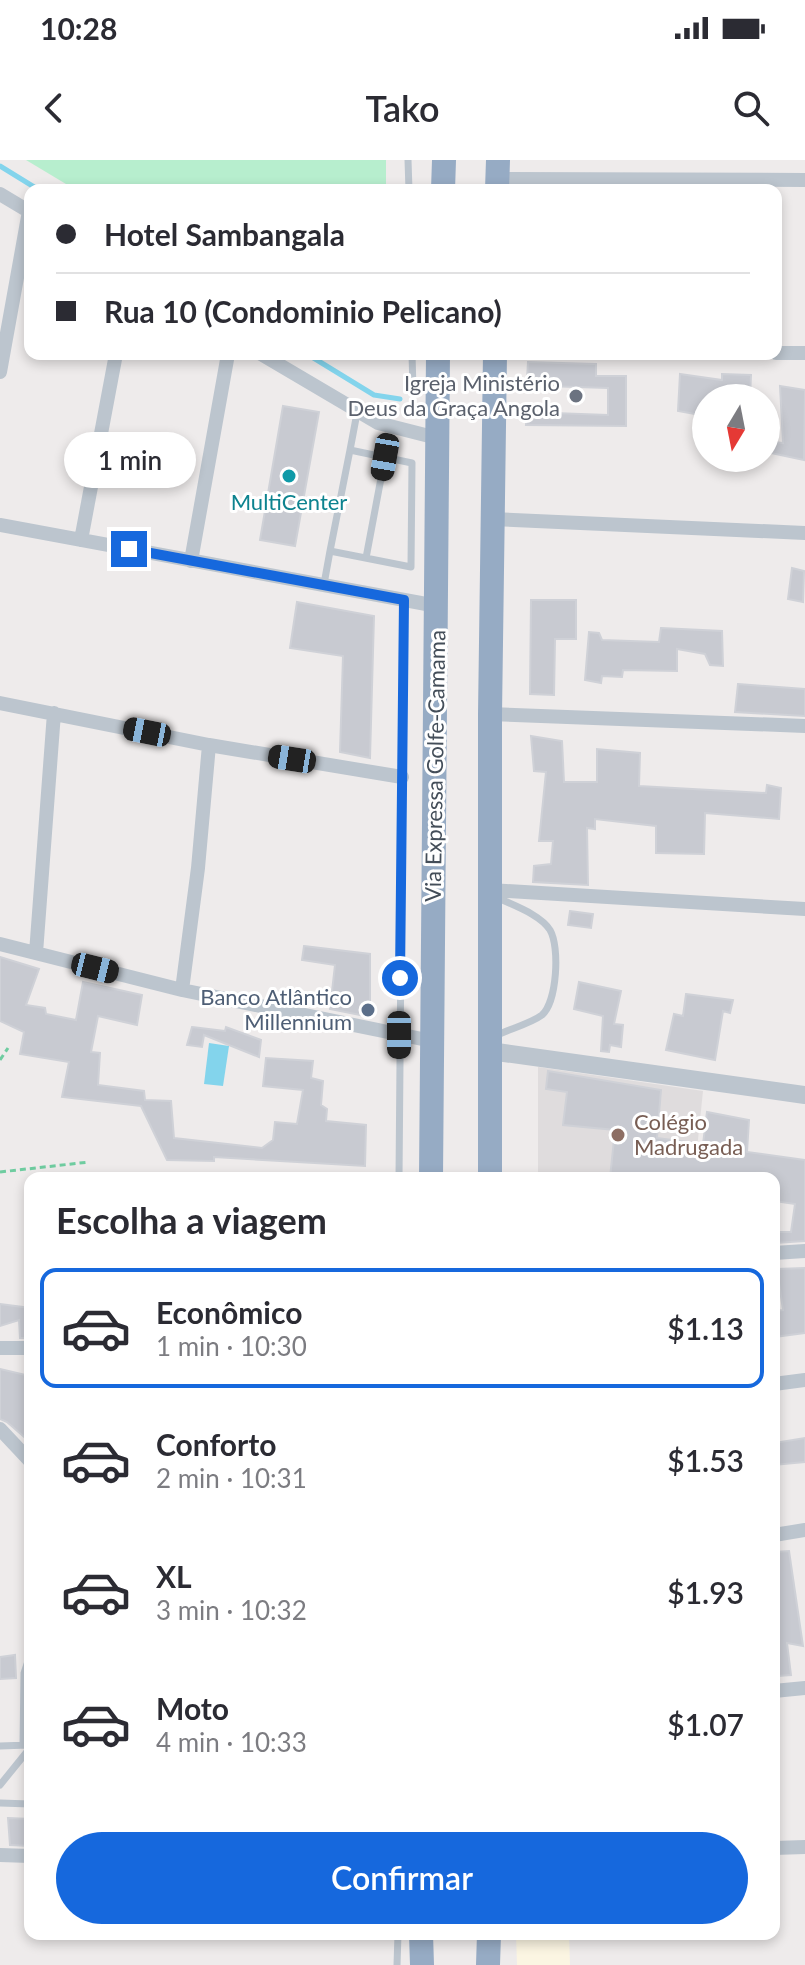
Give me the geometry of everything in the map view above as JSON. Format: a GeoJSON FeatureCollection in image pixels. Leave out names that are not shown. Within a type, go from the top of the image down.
{"type":"FeatureCollection","features":[{"type":"Feature","properties":{"kind":"highway"},"geometry":{"type":"LineString","coordinates":[[443,184],[444,160]]}},
{"type":"Feature","properties":{"kind":"highway","name":"Via Expressa Golfe-Camama"},"geometry":{"type":"LineString","coordinates":[[431,1172],[438,360]]}},
{"type":"Feature","properties":{"kind":"highway"},"geometry":{"type":"LineString","coordinates":[[490,1172],[490,714],[495,360]]}},
{"type":"Feature","properties":{"kind":"highway"},"geometry":{"type":"LineString","coordinates":[[421,1940],[422,1965]]}},
{"type":"Feature","properties":{"kind":"highway"},"geometry":{"type":"LineString","coordinates":[[488,1965],[489,1940]]}},
{"type":"Feature","properties":{"kind":"street"},"geometry":{"type":"LineString","coordinates":[[497,176],[805,180]]}},
{"type":"Feature","properties":{"kind":"street"},"geometry":{"type":"LineString","coordinates":[[0,194],[24,208]]}},
{"type":"Feature","properties":{"kind":"street"},"geometry":{"type":"LineString","coordinates":[[0,372],[24,244]]}},
{"type":"Feature","properties":{"kind":"street"},"geometry":{"type":"LineString","coordinates":[[782,353],[805,353]]}},
{"type":"Feature","properties":{"kind":"street"},"geometry":{"type":"LineString","coordinates":[[81,540],[115,360]]}},
{"type":"Feature","properties":{"kind":"street"},"geometry":{"type":"LineString","coordinates":[[191,561],[227,360]]}},
{"type":"Feature","properties":{"kind":"street"},"geometry":{"type":"LineString","coordinates":[[271,360],[357,413],[398,430],[437,438]]}},
{"type":"Feature","properties":{"kind":"street"},"geometry":{"type":"LineString","coordinates":[[492,519],[805,533]]}},
{"type":"Feature","properties":{"kind":"street"},"geometry":{"type":"LineString","coordinates":[[0,525],[437,606]]}},
{"type":"Feature","properties":{"kind":"street"},"geometry":{"type":"LineString","coordinates":[[0,703],[209,745],[402,777]]}},
{"type":"Feature","properties":{"kind":"street"},"geometry":{"type":"LineString","coordinates":[[36,953],[54,713]]}},
{"type":"Feature","properties":{"kind":"street"},"geometry":{"type":"LineString","coordinates":[[490,714],[805,726]]}},
{"type":"Feature","properties":{"kind":"street"},"geometry":{"type":"LineString","coordinates":[[182,990],[198,868],[209,745]]}},
{"type":"Feature","properties":{"kind":"street"},"geometry":{"type":"LineString","coordinates":[[490,892],[805,909]]}},
{"type":"Feature","properties":{"kind":"street"},"geometry":{"type":"LineString","coordinates":[[0,944],[182,990],[432,1041]]}},
{"type":"Feature","properties":{"kind":"street"},"geometry":{"type":"LineString","coordinates":[[490,1044],[805,1095]]}},
{"type":"Feature","properties":{"kind":"street"},"geometry":{"type":"LineString","coordinates":[[780,1253],[805,1251]]}},
{"type":"Feature","properties":{"kind":"street"},"geometry":{"type":"LineString","coordinates":[[0,1348],[24,1348]]}},
{"type":"Feature","properties":{"kind":"street"},"geometry":{"type":"LineString","coordinates":[[780,1383],[805,1380]]}},
{"type":"Feature","properties":{"kind":"street"},"geometry":{"type":"LineString","coordinates":[[0,1429],[24,1455]]}},
{"type":"Feature","properties":{"kind":"street"},"geometry":{"type":"LineString","coordinates":[[780,1534],[805,1530]]}},
{"type":"Feature","properties":{"kind":"street"},"geometry":{"type":"LineString","coordinates":[[780,1690],[805,1688]]}},
{"type":"Feature","properties":{"kind":"street"},"geometry":{"type":"LineString","coordinates":[[780,1848],[805,1847]]}},
{"type":"Feature","properties":{"kind":"street"},"geometry":{"type":"LineString","coordinates":[[0,1855],[24,1856]]}},
{"type":"Feature","properties":{"kind":"lane"},"geometry":{"type":"LineString","coordinates":[[408,160],[409,184]]}},
{"type":"Feature","properties":{"kind":"lane"},"geometry":{"type":"LineString","coordinates":[[412,360],[413,389]]}},
{"type":"Feature","properties":{"kind":"lane"},"geometry":{"type":"LineString","coordinates":[[323,586],[357,413]]}},
{"type":"Feature","properties":{"kind":"lane"},"geometry":{"type":"LineString","coordinates":[[330,551],[411,567],[412,463],[350,450]]}},
{"type":"Feature","properties":{"kind":"lane"},"geometry":{"type":"LineString","coordinates":[[366,558],[385,457]]}},
{"type":"Feature","properties":{"kind":"lane"},"geometry":{"type":"LineString","coordinates":[[399,1172],[404,600]]}},
{"type":"Feature","properties":{"kind":"lane"},"geometry":{"type":"LineString","coordinates":[[490,892],[538,918],[550,929],[556,967],[550,1003],[542,1015],[490,1044]]}},
{"type":"Feature","properties":{"kind":"lane"},"geometry":{"type":"LineString","coordinates":[[0,1746],[24,1746]]}},
{"type":"Feature","properties":{"kind":"lane"},"geometry":{"type":"LineString","coordinates":[[0,1785],[24,1752]]}},
{"type":"Feature","properties":{"kind":"lane"},"geometry":{"type":"LineString","coordinates":[[0,1803],[24,1804]]}},
{"type":"Feature","properties":{"kind":"lane"},"geometry":{"type":"LineString","coordinates":[[397,1965],[398,1940]]}},
{"type":"Feature","properties":{"kind":"path"},"geometry":{"type":"LineString","coordinates":[[0,1060],[8,1048]]}},
{"type":"Feature","properties":{"kind":"path"},"geometry":{"type":"LineString","coordinates":[[0,1172],[89,1162]]}},
{"type":"Feature","properties":{"kind":"shaded area","name":"Colégio Madrugada"},"geometry":{"type":"Polygon","coordinates":[[[538,1067],[703,1091],[695,1172],[538,1172],[538,1067]]]}},
{"type":"Feature","properties":{"kind":"shaded area"},"geometry":{"type":"Polygon","coordinates":[[[516,1940],[569,1940],[570,1965],[517,1965],[516,1940]]]}},
{"type":"Feature","properties":{"kind":"green space"},"geometry":{"type":"Polygon","coordinates":[[[26,160],[386,160],[386,184],[66,184],[26,160]]]}},
{"type":"Feature","properties":{"kind":"water"},"geometry":{"type":"Polygon","coordinates":[[[209,1043],[229,1046],[223,1086],[204,1084],[209,1043]]]}},
{"type":"Feature","properties":{"kind":"building"},"geometry":{"type":"Polygon","coordinates":[[[528,362],[596,364],[596,376],[626,376],[626,426],[526,425],[527,412],[608,415],[608,388],[546,386],[546,379],[527,379],[528,362]]]}},
{"type":"Feature","properties":{"kind":"building"},"geometry":{"type":"Polygon","coordinates":[[[680,374],[722,380],[722,374],[751,375],[751,384],[692,384],[692,414],[678,411],[680,374]]]}},
{"type":"Feature","properties":{"kind":"building"},"geometry":{"type":"Polygon","coordinates":[[[780,386],[805,390],[804,460],[780,455],[780,443],[783,443],[780,386]]]}},
{"type":"Feature","properties":{"kind":"building","name":"MultiCenter"},"geometry":{"type":"Polygon","coordinates":[[[283,406],[319,412],[295,546],[260,540],[283,406]]]}},
{"type":"Feature","properties":{"kind":"building"},"geometry":{"type":"Polygon","coordinates":[[[792,568],[804,571],[803,602],[788,599],[792,568]]]}},
{"type":"Feature","properties":{"kind":"building"},"geometry":{"type":"Polygon","coordinates":[[[531,600],[576,600],[576,639],[555,639],[554,695],[530,694],[531,600]]]}},
{"type":"Feature","properties":{"kind":"building"},"geometry":{"type":"Polygon","coordinates":[[[297,602],[374,616],[370,758],[340,752],[343,656],[290,648],[297,602]]]}},
{"type":"Feature","properties":{"kind":"building"},"geometry":{"type":"Polygon","coordinates":[[[661,628],[722,631],[723,666],[710,665],[705,654],[677,649],[677,671],[623,670],[622,677],[602,676],[601,683],[585,680],[589,632],[599,633],[602,640],[659,642],[661,628]]]}},
{"type":"Feature","properties":{"kind":"building"},"geometry":{"type":"Polygon","coordinates":[[[738,684],[805,689],[805,716],[735,712],[738,684]]]}},
{"type":"Feature","properties":{"kind":"building"},"geometry":{"type":"Polygon","coordinates":[[[531,736],[562,741],[564,782],[597,782],[597,749],[640,753],[639,786],[766,793],[767,785],[781,788],[779,819],[705,813],[704,854],[656,853],[656,826],[595,819],[595,829],[587,828],[588,885],[533,882],[534,866],[551,864],[553,841],[539,841],[546,772],[534,771],[531,736]]]}},
{"type":"Feature","properties":{"kind":"building"},"geometry":{"type":"Polygon","coordinates":[[[570,911],[593,914],[591,928],[568,925],[570,911]]]}},
{"type":"Feature","properties":{"kind":"building"},"geometry":{"type":"Polygon","coordinates":[[[304,946],[370,954],[370,1017],[330,1009],[335,965],[302,960],[304,946]]]}},
{"type":"Feature","properties":{"kind":"building"},"geometry":{"type":"Polygon","coordinates":[[[0,957],[39,969],[26,1005],[45,1008],[46,1014],[76,1020],[83,982],[142,995],[137,1025],[98,1016],[91,1052],[100,1053],[98,1085],[144,1091],[145,1100],[171,1101],[174,1138],[262,1148],[273,1140],[275,1122],[297,1124],[303,1090],[263,1086],[266,1058],[313,1061],[311,1078],[323,1081],[321,1105],[327,1109],[326,1121],[366,1125],[365,1166],[214,1157],[214,1161],[167,1160],[141,1106],[62,1097],[69,1062],[20,1054],[24,1032],[0,1021],[0,957]]]}},
{"type":"Feature","properties":{"kind":"building"},"geometry":{"type":"Polygon","coordinates":[[[579,982],[621,991],[614,1024],[623,1025],[621,1047],[610,1045],[609,1052],[601,1051],[603,1016],[574,1009],[579,982]]]}},
{"type":"Feature","properties":{"kind":"building"},"geometry":{"type":"Polygon","coordinates":[[[686,994],[733,1000],[730,1013],[723,1011],[715,1060],[666,1050],[674,1014],[683,1016],[686,994]]]}},
{"type":"Feature","properties":{"kind":"building"},"geometry":{"type":"Polygon","coordinates":[[[192,1027],[225,1031],[226,1027],[261,1040],[259,1057],[204,1035],[202,1047],[187,1045],[192,1027]]]}},
{"type":"Feature","properties":{"kind":"building"},"geometry":{"type":"Polygon","coordinates":[[[548,1071],[661,1090],[657,1138],[703,1144],[707,1112],[749,1120],[747,1152],[805,1160],[805,1241],[780,1243],[780,1232],[791,1232],[795,1204],[780,1202],[780,1172],[611,1172],[615,1130],[563,1125],[567,1092],[546,1089],[548,1071]]]}},
{"type":"Feature","properties":{"kind":"building"},"geometry":{"type":"Polygon","coordinates":[[[805,1268],[805,1333],[780,1336],[780,1310],[783,1310],[780,1269],[805,1268]]]}},
{"type":"Feature","properties":{"kind":"building"},"geometry":{"type":"Polygon","coordinates":[[[0,1304],[24,1307],[24,1338],[20,1338],[19,1320],[0,1326],[0,1304]]]}},
{"type":"Feature","properties":{"kind":"building"},"geometry":{"type":"Polygon","coordinates":[[[0,1369],[24,1375],[24,1437],[0,1419],[0,1369]]]}},
{"type":"Feature","properties":{"kind":"building"},"geometry":{"type":"Polygon","coordinates":[[[805,1438],[805,1462],[780,1464],[780,1442],[805,1438]]]}},
{"type":"Feature","properties":{"kind":"building"},"geometry":{"type":"Polygon","coordinates":[[[789,1551],[803,1646],[787,1643],[791,1675],[780,1676],[780,1552],[789,1551]]]}},
{"type":"Feature","properties":{"kind":"building"},"geometry":{"type":"Polygon","coordinates":[[[15,1655],[16,1678],[0,1679],[0,1657],[15,1655]]]}},
{"type":"Feature","properties":{"kind":"building"},"geometry":{"type":"Polygon","coordinates":[[[8,1818],[24,1819],[24,1846],[10,1845],[8,1818]]]}},
{"type":"Feature","properties":{"kind":"waterway"},"geometry":{"type":"LineString","coordinates":[[0,166],[29,184]]}},
{"type":"Feature","properties":{"kind":"waterway"},"geometry":{"type":"LineString","coordinates":[[317,360],[374,395],[400,399]]}},
{"type":"Feature","properties":{"kind":"place","name":"Igreja Ministério Deus da Graça Angola"},"geometry":{"type":"Point","coordinates":[576,396]}},
{"type":"Feature","properties":{"kind":"place","name":"MultiCenter"},"geometry":{"type":"Point","coordinates":[289,476]}},
{"type":"Feature","properties":{"kind":"place","name":"Banco Atlântico Millennium"},"geometry":{"type":"Point","coordinates":[368,1010]}},
{"type":"Feature","properties":{"kind":"place","name":"Colégio Madrugada"},"geometry":{"type":"Point","coordinates":[618,1135]}},
{"type":"Feature","properties":{"kind":"route"},"geometry":{"type":"LineString","coordinates":[[129,549],[404,600],[400,978]]}}]}
